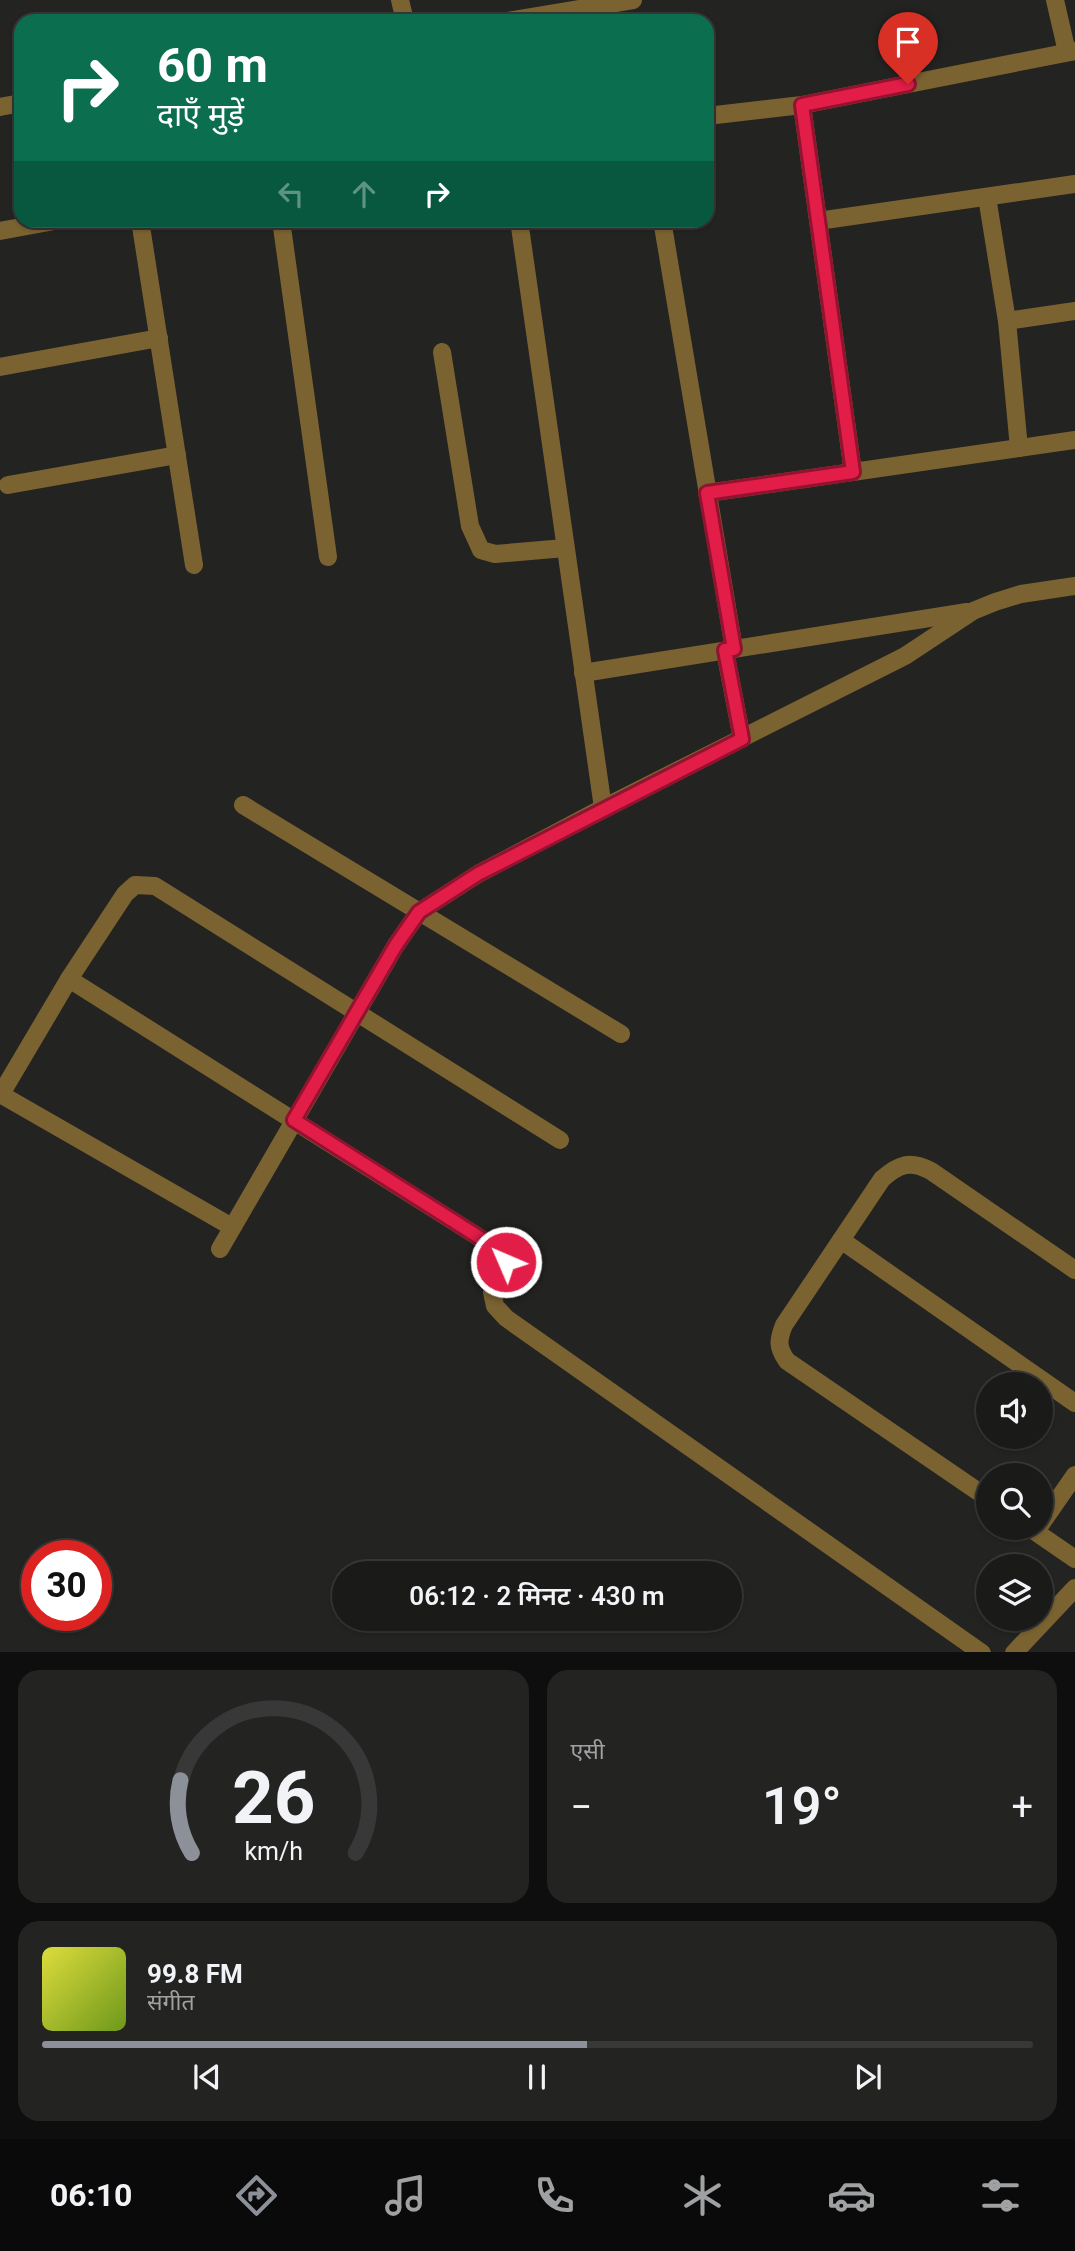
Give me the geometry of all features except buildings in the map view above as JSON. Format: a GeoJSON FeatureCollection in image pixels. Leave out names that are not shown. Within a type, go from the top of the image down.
{"type":"FeatureCollection","features":[{"type":"Feature","properties":{"kind":"street"},"geometry":{"type":"LineString","coordinates":[[549,14],[632,0]]}},
{"type":"Feature","properties":{"kind":"street"},"geometry":{"type":"LineString","coordinates":[[714,115],[802,105],[1071,51],[1055,0]]}},
{"type":"Feature","properties":{"kind":"street"},"geometry":{"type":"LineString","coordinates":[[802,105],[853,472]]}},
{"type":"Feature","properties":{"kind":"street"},"geometry":{"type":"LineString","coordinates":[[818,221],[1075,184]]}},
{"type":"Feature","properties":{"kind":"street"},"geometry":{"type":"LineString","coordinates":[[987,197],[1007,321],[1019,448]]}},
{"type":"Feature","properties":{"kind":"street"},"geometry":{"type":"LineString","coordinates":[[141,228],[194,565]]}},
{"type":"Feature","properties":{"kind":"street"},"geometry":{"type":"LineString","coordinates":[[282,228],[328,557]]}},
{"type":"Feature","properties":{"kind":"street"},"geometry":{"type":"LineString","coordinates":[[520,228],[603,808]]}},
{"type":"Feature","properties":{"kind":"street"},"geometry":{"type":"LineString","coordinates":[[663,228],[707,493],[742,739]]}},
{"type":"Feature","properties":{"kind":"street"},"geometry":{"type":"LineString","coordinates":[[1007,321],[1075,311]]}},
{"type":"Feature","properties":{"kind":"street"},"geometry":{"type":"LineString","coordinates":[[0,367],[159,338]]}},
{"type":"Feature","properties":{"kind":"street"},"geometry":{"type":"LineString","coordinates":[[442,352],[470,526],[481,550],[495,554],[565,548]]}},
{"type":"Feature","properties":{"kind":"street"},"geometry":{"type":"LineString","coordinates":[[707,493],[1075,440]]}},
{"type":"Feature","properties":{"kind":"street"},"geometry":{"type":"LineString","coordinates":[[8,485],[177,455]]}},
{"type":"Feature","properties":{"kind":"street"},"geometry":{"type":"LineString","coordinates":[[583,673],[972,611],[1021,594],[1075,586]]}},
{"type":"Feature","properties":{"kind":"street"},"geometry":{"type":"LineString","coordinates":[[220,1249],[396,945],[419,912],[478,874],[603,808],[905,656],[972,611]]}},
{"type":"Feature","properties":{"kind":"street"},"geometry":{"type":"LineString","coordinates":[[243,804],[621,1034]]}},
{"type":"Feature","properties":{"kind":"street"},"geometry":{"type":"LineString","coordinates":[[232,1227],[1,1094],[69,979],[125,894],[135,885],[155,886],[560,1140]]}},
{"type":"Feature","properties":{"kind":"street"},"geometry":{"type":"LineString","coordinates":[[69,979],[504,1253],[505,1274],[492,1292],[495,1306],[506,1318],[981,1652]]}},
{"type":"Feature","properties":{"kind":"street"},"geometry":{"type":"LineString","coordinates":[[976,1491],[794,1366],[780,1351],[778,1339],[783,1325],[883,1179],[905,1163],[917,1164],[930,1171],[1075,1270]]}},
{"type":"Feature","properties":{"kind":"street"},"geometry":{"type":"LineString","coordinates":[[841,1240],[1075,1403]]}},
{"type":"Feature","properties":{"kind":"street"},"geometry":{"type":"LineString","coordinates":[[1053,1506],[1075,1475]]}},
{"type":"Feature","properties":{"kind":"street"},"geometry":{"type":"LineString","coordinates":[[1052,1540],[1075,1559]]}},
{"type":"Feature","properties":{"kind":"street"},"geometry":{"type":"LineString","coordinates":[[1015,1652],[1075,1588]]}},
{"type":"Feature","properties":{"kind":"route"},"geometry":{"type":"LineString","coordinates":[[506,1262],[504,1253],[294,1120],[396,945],[419,912],[478,874],[742,739],[725,650],[734,649],[707,493],[853,472],[802,105],[908,84]]}}]}
